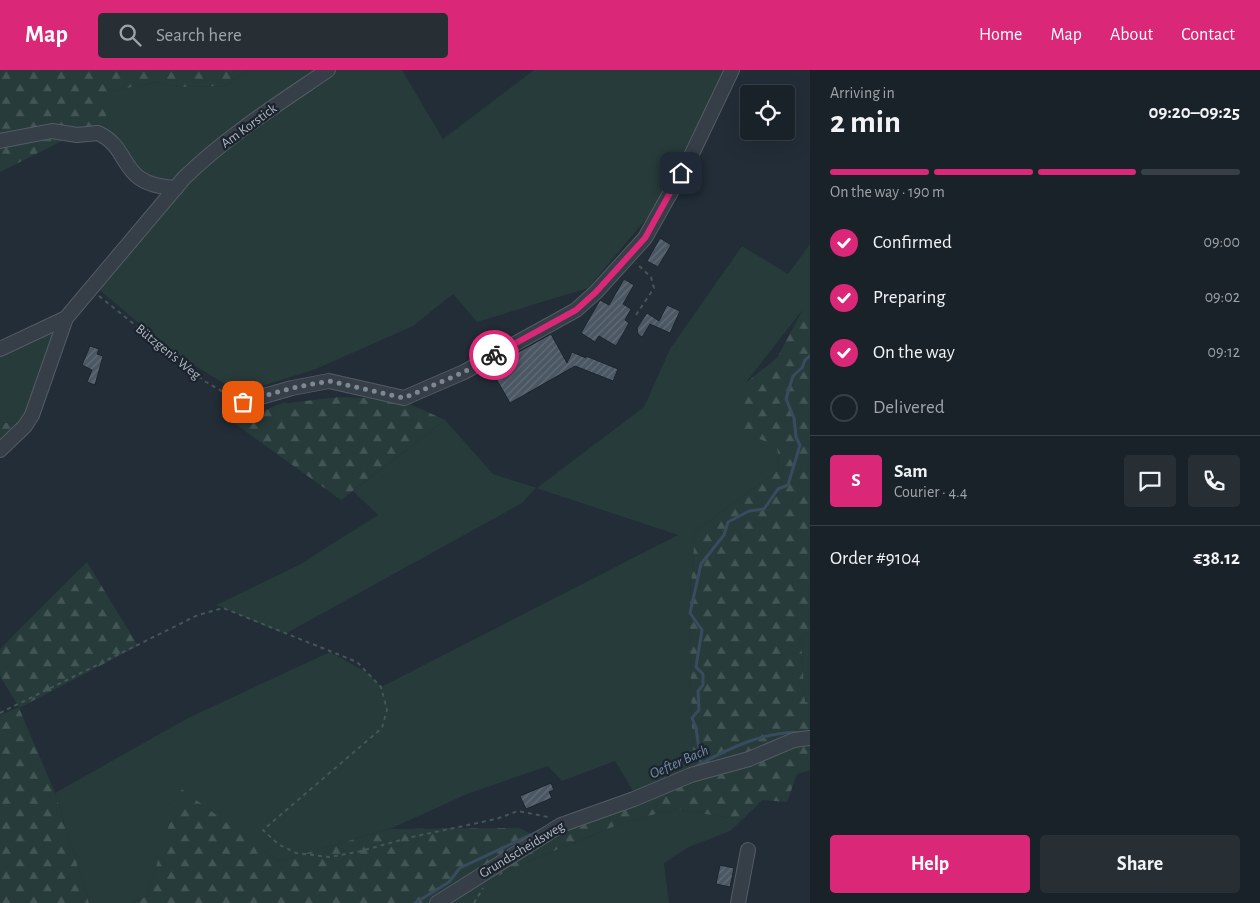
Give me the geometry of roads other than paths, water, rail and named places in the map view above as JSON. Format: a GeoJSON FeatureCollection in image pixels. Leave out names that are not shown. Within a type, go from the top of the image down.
{"type":"FeatureCollection","features":[{"type":"Feature","properties":{"kind":"street","name":"Am Korstick"},"geometry":{"type":"LineString","coordinates":[[0,450],[32,415],[66,318],[176,188],[206,157],[328,70]]}},
{"type":"Feature","properties":{"kind":"street"},"geometry":{"type":"LineString","coordinates":[[243,402],[292,388],[329,381],[404,398],[464,372],[576,310],[596,292],[645,238],[689,160],[730,74]]}},
{"type":"Feature","properties":{"kind":"street"},"geometry":{"type":"LineString","coordinates":[[0,141],[52,131],[76,135],[98,133],[114,146],[136,177],[159,188],[176,188]]}},
{"type":"Feature","properties":{"kind":"street","name":"Am Korstick"},"geometry":{"type":"LineString","coordinates":[[0,349],[66,318]]}},
{"type":"Feature","properties":{"kind":"street","name":"Grundscheidsweg"},"geometry":{"type":"LineString","coordinates":[[437,903],[556,827],[691,775],[749,759],[794,740],[810,738]]}},
{"type":"Feature","properties":{"kind":"street"},"geometry":{"type":"LineString","coordinates":[[738,903],[748,850]]}},
{"type":"Feature","properties":{"kind":"waterway"},"geometry":{"type":"LineString","coordinates":[[701,764],[696,728],[692,718],[699,710],[698,691],[703,685],[703,674],[696,667],[702,630],[690,613],[701,564],[724,535],[728,522],[749,511],[764,509],[778,489],[788,485],[800,445],[796,437],[794,418],[786,399],[793,376],[802,368],[805,360],[810,356]]}},
{"type":"Feature","properties":{"kind":"waterway","name":"Oefter Bach"},"geometry":{"type":"LineString","coordinates":[[693,768],[747,742],[776,734],[804,733]]}},
{"type":"Feature","properties":{"kind":"waterway","name":"Oefter Bach"},"geometry":{"type":"LineString","coordinates":[[415,903],[449,882],[460,868],[543,829]]}}]}
